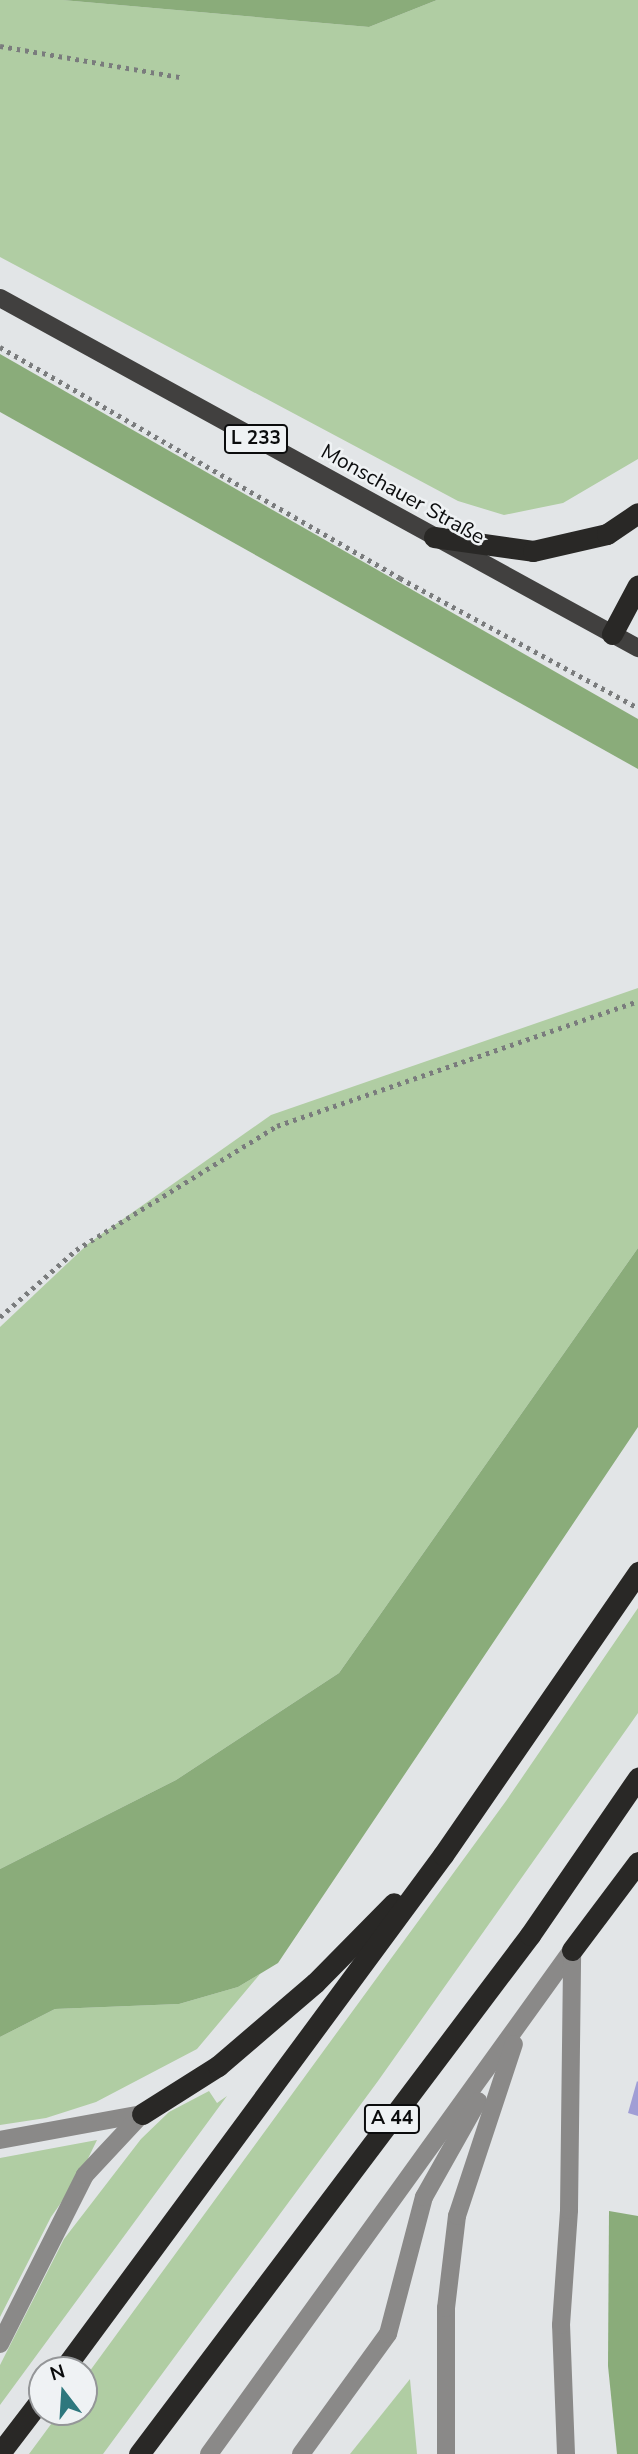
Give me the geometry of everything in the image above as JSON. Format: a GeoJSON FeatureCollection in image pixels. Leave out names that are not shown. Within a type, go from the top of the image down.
{"type":"FeatureCollection","features":[{"type":"Feature","properties":{"kind":"highway"},"geometry":{"type":"LineString","coordinates":[[434,537],[533,551],[607,534],[638,513]]}},
{"type":"Feature","properties":{"kind":"highway"},"geometry":{"type":"LineString","coordinates":[[612,634],[638,585]]}},
{"type":"Feature","properties":{"kind":"highway"},"geometry":{"type":"LineString","coordinates":[[73,2356],[443,1855],[638,1572]]}},
{"type":"Feature","properties":{"kind":"highway","name":"A 44"},"geometry":{"type":"LineString","coordinates":[[139,2454],[530,1935],[638,1778]]}},
{"type":"Feature","properties":{"kind":"highway"},"geometry":{"type":"LineString","coordinates":[[142,2115],[218,2066],[315,1983],[443,1855]]}},
{"type":"Feature","properties":{"kind":"highway"},"geometry":{"type":"LineString","coordinates":[[572,1950],[638,1862]]}},
{"type":"Feature","properties":{"kind":"highway"},"geometry":{"type":"LineString","coordinates":[[0,2453],[28,2416]]}},
{"type":"Feature","properties":{"kind":"main road","name":"Monschauer Straße"},"geometry":{"type":"LineString","coordinates":[[0,298],[638,648]]}},
{"type":"Feature","properties":{"kind":"lane"},"geometry":{"type":"LineString","coordinates":[[209,2454],[519,2028],[572,1950]]}},
{"type":"Feature","properties":{"kind":"lane"},"geometry":{"type":"LineString","coordinates":[[566,2454],[561,2325],[569,2210],[572,1950]]}},
{"type":"Feature","properties":{"kind":"lane"},"geometry":{"type":"LineString","coordinates":[[301,2454],[388,2334],[424,2197],[519,2028]]}},
{"type":"Feature","properties":{"kind":"lane"},"geometry":{"type":"LineString","coordinates":[[446,2454],[446,2308],[457,2216],[519,2028]]}},
{"type":"Feature","properties":{"kind":"lane"},"geometry":{"type":"LineString","coordinates":[[0,2140],[142,2115]]}},
{"type":"Feature","properties":{"kind":"lane"},"geometry":{"type":"LineString","coordinates":[[0,2344],[85,2175],[142,2115]]}},
{"type":"Feature","properties":{"kind":"path"},"geometry":{"type":"LineString","coordinates":[[0,46],[180,77]]}},
{"type":"Feature","properties":{"kind":"path"},"geometry":{"type":"LineString","coordinates":[[0,347],[400,578],[638,708]]}},
{"type":"Feature","properties":{"kind":"path"},"geometry":{"type":"LineString","coordinates":[[0,1317],[76,1250],[277,1126],[638,1001]]}},
{"type":"Feature","properties":{"kind":"green space"},"geometry":{"type":"Polygon","coordinates":[[[0,0],[62,0],[369,27],[437,0],[638,0],[638,459],[563,503],[504,515],[458,501],[0,257],[0,0]]]}},
{"type":"Feature","properties":{"kind":"green space"},"geometry":{"type":"Polygon","coordinates":[[[62,0],[437,0],[369,27],[62,0]]]}},
{"type":"Feature","properties":{"kind":"green space"},"geometry":{"type":"Polygon","coordinates":[[[0,354],[638,719],[638,769],[0,412],[0,354]]]}},
{"type":"Feature","properties":{"kind":"green space"},"geometry":{"type":"Polygon","coordinates":[[[638,988],[638,1248],[339,1673],[176,1780],[0,1869],[0,1327],[89,1243],[271,1115],[638,988]]]}},
{"type":"Feature","properties":{"kind":"green space"},"geometry":{"type":"Polygon","coordinates":[[[638,1248],[638,1427],[278,1963],[238,1987],[179,2004],[55,2009],[0,2037],[0,1869],[176,1780],[339,1673],[638,1248]]]}},
{"type":"Feature","properties":{"kind":"green space"},"geometry":{"type":"Polygon","coordinates":[[[638,1608],[638,1713],[378,2081],[103,2454],[29,2454],[50,2426],[98,2426],[98,2360],[506,1801],[638,1608]]]}},
{"type":"Feature","properties":{"kind":"green space"},"geometry":{"type":"Polygon","coordinates":[[[260,1974],[197,2049],[96,2102],[46,2118],[0,2125],[0,2037],[55,2009],[179,2004],[238,1987],[260,1974]]]}},
{"type":"Feature","properties":{"kind":"green space"},"geometry":{"type":"Polygon","coordinates":[[[209,2091],[217,2103],[227,2096],[36,2356],[28,2356],[28,2367],[0,2405],[0,2365],[64,2239],[141,2139],[169,2112],[209,2091]]]}},
{"type":"Feature","properties":{"kind":"green space"},"geometry":{"type":"Polygon","coordinates":[[[97,2140],[79,2177],[51,2217],[0,2317],[0,2158],[97,2140]]]}},
{"type":"Feature","properties":{"kind":"green space"},"geometry":{"type":"Polygon","coordinates":[[[609,2211],[638,2216],[638,2454],[617,2454],[608,2366],[609,2211]]]}},
{"type":"Feature","properties":{"kind":"green space"},"geometry":{"type":"Polygon","coordinates":[[[410,2379],[417,2454],[350,2454],[410,2379]]]}},
{"type":"Feature","properties":{"kind":"building"},"geometry":{"type":"Polygon","coordinates":[[[638,2082],[638,2116],[628,2113],[638,2082]]]}}]}
